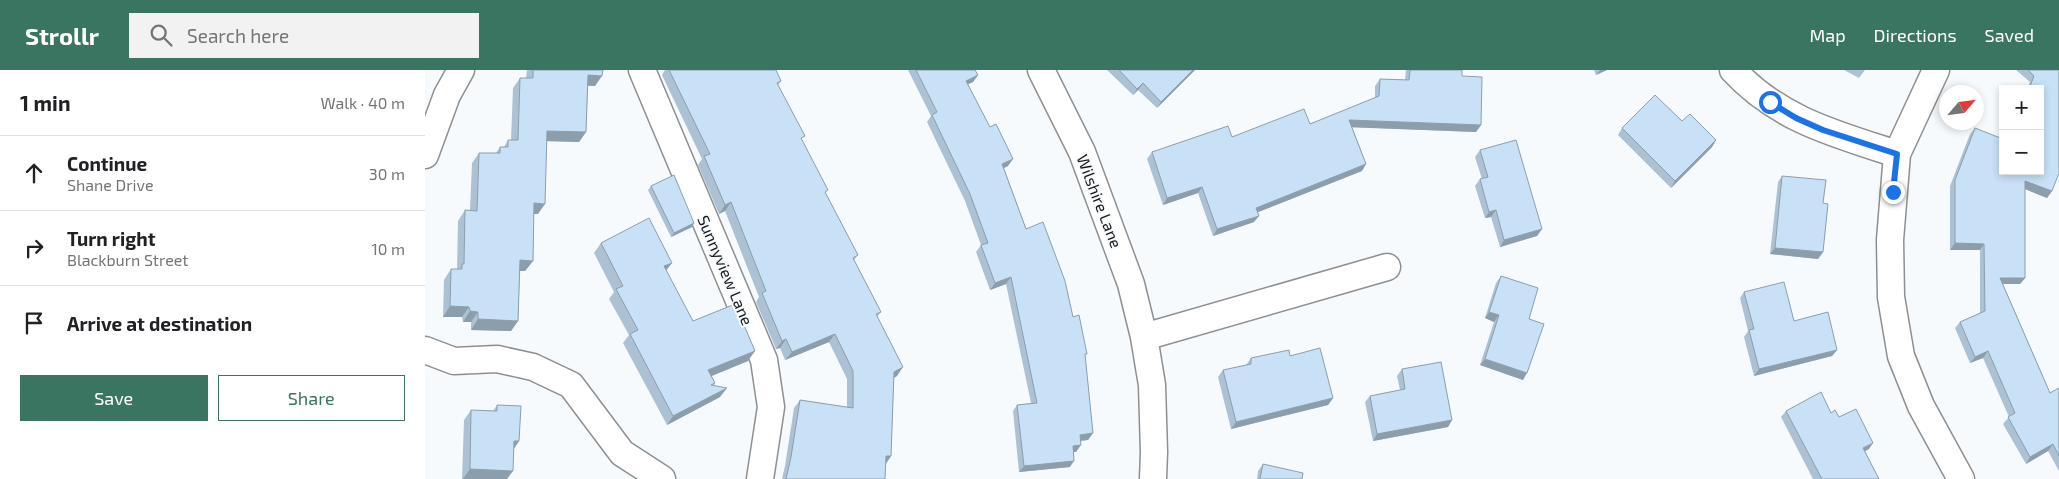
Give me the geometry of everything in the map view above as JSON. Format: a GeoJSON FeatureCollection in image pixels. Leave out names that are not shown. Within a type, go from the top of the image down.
{"type":"FeatureCollection","features":[{"type":"Feature","properties":{"kind":"street"},"geometry":{"type":"LineString","coordinates":[[425,155],[447,95],[461,70]]}},
{"type":"Feature","properties":{"kind":"street","name":"Sunnyview Lane"},"geometry":{"type":"LineString","coordinates":[[642,70],[764,360],[771,406],[760,479]]}},
{"type":"Feature","properties":{"kind":"street","name":"Wilshire Lane"},"geometry":{"type":"LineString","coordinates":[[1041,70],[1082,152],[1131,284],[1144,337],[1152,385],[1153,479]]}},
{"type":"Feature","properties":{"kind":"street"},"geometry":{"type":"LineString","coordinates":[[1733,70],[1747,85],[1796,118],[1823,130],[1897,154]]}},
{"type":"Feature","properties":{"kind":"street"},"geometry":{"type":"LineString","coordinates":[[1936,70],[1897,154],[1891,231],[1891,297],[1901,356],[1921,406],[1961,479]]}},
{"type":"Feature","properties":{"kind":"street"},"geometry":{"type":"LineString","coordinates":[[1144,337],[1387,267]]}},
{"type":"Feature","properties":{"kind":"street"},"geometry":{"type":"LineString","coordinates":[[425,350],[454,361],[497,359],[533,367],[571,385],[623,452],[662,479]]}},
{"type":"Feature","properties":{"kind":"building"},"geometry":{"type":"Polygon","coordinates":[[[533,70],[603,70],[602,76],[588,75],[586,132],[547,131],[545,204],[534,203],[533,261],[520,260],[518,321],[478,319],[478,312],[470,311],[469,307],[450,306],[451,269],[462,269],[462,264],[464,264],[465,210],[477,211],[479,153],[500,153],[500,147],[508,147],[508,140],[518,140],[520,78],[533,78],[533,70]]]}},
{"type":"Feature","properties":{"kind":"building"},"geometry":{"type":"Polygon","coordinates":[[[669,70],[776,70],[781,81],[777,83],[805,136],[801,138],[828,190],[825,192],[858,255],[853,258],[881,312],[876,314],[903,367],[894,372],[891,456],[886,456],[885,479],[786,479],[800,400],[853,408],[853,371],[835,334],[792,352],[786,339],[782,341],[762,293],[766,291],[731,202],[725,205],[704,156],[710,154],[669,70]]]}},
{"type":"Feature","properties":{"kind":"building"},"geometry":{"type":"Polygon","coordinates":[[[916,70],[975,70],[978,75],[966,81],[990,127],[996,124],[1013,159],[1002,164],[1026,229],[1043,222],[1065,281],[1073,317],[1079,315],[1087,354],[1085,354],[1093,433],[1080,435],[1081,445],[1073,446],[1074,461],[1024,466],[1017,405],[1037,403],[1011,277],[995,283],[981,245],[988,243],[970,194],[932,115],[937,112],[916,70]]]}},
{"type":"Feature","properties":{"kind":"building"},"geometry":{"type":"Polygon","coordinates":[[[1119,70],[1193,70],[1161,102],[1143,83],[1137,89],[1119,70]]]}},
{"type":"Feature","properties":{"kind":"building"},"geometry":{"type":"Polygon","coordinates":[[[1410,70],[1462,70],[1462,76],[1482,77],[1481,125],[1349,120],[1366,164],[1256,208],[1259,216],[1217,229],[1202,187],[1167,198],[1152,152],[1228,126],[1232,137],[1304,109],[1310,124],[1379,96],[1380,79],[1409,80],[1410,70]]]}},
{"type":"Feature","properties":{"kind":"building"},"geometry":{"type":"Polygon","coordinates":[[[2028,70],[2059,70],[2059,173],[2052,191],[2025,181],[2025,278],[2000,278],[2050,393],[2059,388],[2059,456],[2053,444],[2030,457],[2008,417],[2015,413],[1988,351],[1975,357],[1960,322],[1985,311],[1984,244],[1955,243],[1955,180],[1974,130],[1980,130],[1999,137],[1999,175],[2044,175],[2044,85],[2031,85],[2034,76],[2028,70]]]}},
{"type":"Feature","properties":{"kind":"building"},"geometry":{"type":"Polygon","coordinates":[[[1655,95],[1682,121],[1690,114],[1716,140],[1675,181],[1622,128],[1655,95]]]}},
{"type":"Feature","properties":{"kind":"building"},"geometry":{"type":"Polygon","coordinates":[[[1516,140],[1542,229],[1504,240],[1496,210],[1489,212],[1480,179],[1488,177],[1480,150],[1516,140]]]}},
{"type":"Feature","properties":{"kind":"building"},"geometry":{"type":"Polygon","coordinates":[[[674,175],[694,223],[674,233],[651,186],[674,175]]]}},
{"type":"Feature","properties":{"kind":"building"},"geometry":{"type":"Polygon","coordinates":[[[1782,176],[1826,180],[1823,203],[1828,204],[1823,252],[1775,248],[1782,176]]]}},
{"type":"Feature","properties":{"kind":"building"},"geometry":{"type":"Polygon","coordinates":[[[649,218],[672,263],[664,266],[693,321],[735,304],[755,351],[708,370],[715,383],[711,385],[727,388],[673,416],[630,334],[638,330],[616,289],[623,286],[601,243],[649,218]]]}},
{"type":"Feature","properties":{"kind":"building"},"geometry":{"type":"Polygon","coordinates":[[[1501,276],[1538,288],[1529,319],[1544,324],[1527,373],[1485,359],[1499,315],[1489,312],[1501,276]]]}},
{"type":"Feature","properties":{"kind":"building"},"geometry":{"type":"Polygon","coordinates":[[[1784,282],[1794,321],[1828,312],[1837,350],[1759,369],[1749,330],[1754,329],[1744,292],[1784,282]]]}},
{"type":"Feature","properties":{"kind":"building"},"geometry":{"type":"Polygon","coordinates":[[[1320,348],[1333,398],[1236,422],[1223,370],[1251,364],[1251,358],[1289,350],[1290,356],[1320,348]]]}},
{"type":"Feature","properties":{"kind":"building"},"geometry":{"type":"Polygon","coordinates":[[[1441,362],[1452,420],[1377,434],[1370,396],[1405,389],[1402,369],[1441,362]]]}},
{"type":"Feature","properties":{"kind":"building"},"geometry":{"type":"Polygon","coordinates":[[[1821,392],[1831,413],[1835,410],[1839,417],[1856,409],[1873,443],[1863,448],[1879,479],[1822,479],[1786,411],[1821,392]]]}},
{"type":"Feature","properties":{"kind":"building"},"geometry":{"type":"Polygon","coordinates":[[[497,405],[521,406],[519,441],[514,441],[513,471],[470,469],[471,410],[497,411],[497,405]]]}},
{"type":"Feature","properties":{"kind":"building"},"geometry":{"type":"Polygon","coordinates":[[[1263,464],[1303,473],[1302,479],[1260,479],[1263,464]]]}},
{"type":"Feature","properties":{"kind":"route"},"geometry":{"type":"LineString","coordinates":[[1770,102],[1796,118],[1823,130],[1897,154],[1893,192]]}}]}
